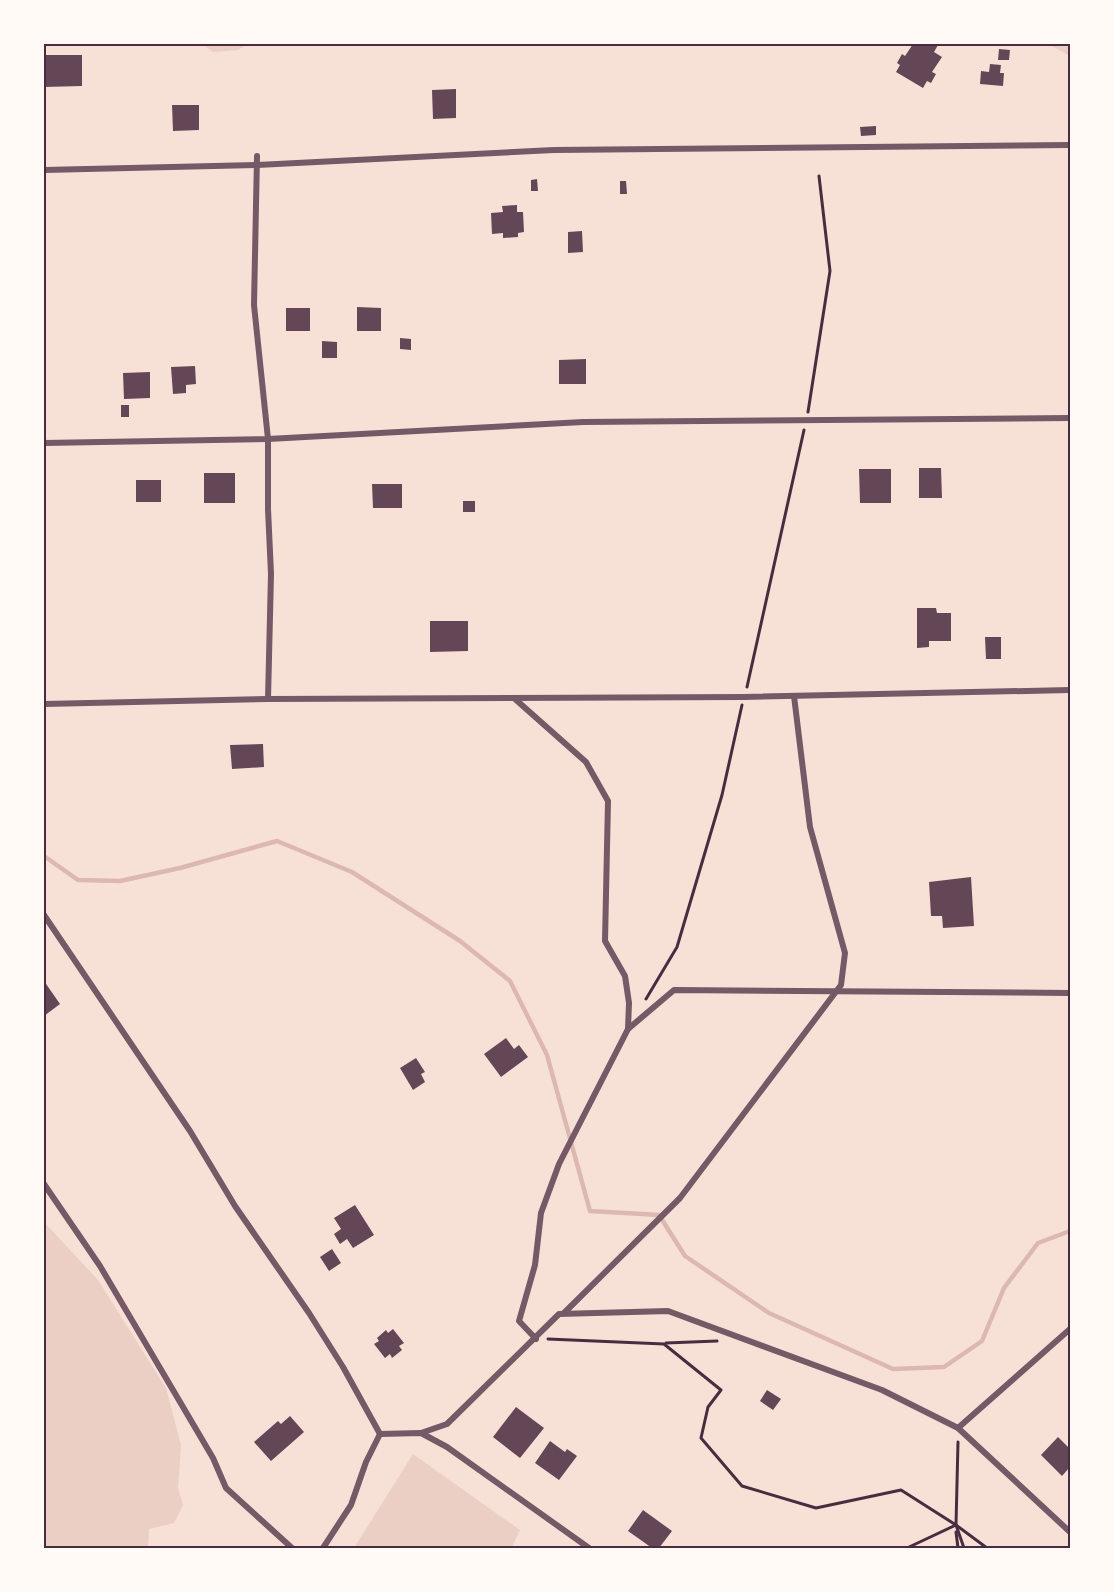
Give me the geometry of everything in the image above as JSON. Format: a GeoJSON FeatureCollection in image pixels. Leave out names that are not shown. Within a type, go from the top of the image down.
{"type":"FeatureCollection","features":[{"type":"Feature","properties":{"kind":"street"},"geometry":{"type":"LineString","coordinates":[[44,170],[257,165],[554,150],[1071,145]]}},
{"type":"Feature","properties":{"kind":"street"},"geometry":{"type":"LineString","coordinates":[[257,156],[254,305],[268,439],[271,574],[268,699]]}},
{"type":"Feature","properties":{"kind":"street"},"geometry":{"type":"LineString","coordinates":[[44,442],[268,439],[583,422],[1071,418]]}},
{"type":"Feature","properties":{"kind":"street"},"geometry":{"type":"LineString","coordinates":[[44,704],[268,699],[744,697],[1071,690]]}},
{"type":"Feature","properties":{"kind":"street"},"geometry":{"type":"LineString","coordinates":[[564,1314],[680,1198],[841,985],[845,953],[810,827],[794,696]]}},
{"type":"Feature","properties":{"kind":"street"},"geometry":{"type":"LineString","coordinates":[[515,698],[586,762],[608,801],[605,941],[624,976],[628,1003],[628,1029]]}},
{"type":"Feature","properties":{"kind":"street"},"geometry":{"type":"LineString","coordinates":[[44,915],[190,1131],[235,1206],[309,1312],[380,1434]]}},
{"type":"Feature","properties":{"kind":"street"},"geometry":{"type":"LineString","coordinates":[[536,1339],[519,1321],[535,1265],[541,1213],[559,1164],[628,1029],[674,990],[1071,993]]}},
{"type":"Feature","properties":{"kind":"street"},"geometry":{"type":"LineString","coordinates":[[44,1184],[100,1266],[213,1458],[226,1488],[292,1548]]}},
{"type":"Feature","properties":{"kind":"street"},"geometry":{"type":"LineString","coordinates":[[380,1434],[421,1432],[447,1424],[559,1314],[668,1311],[882,1390],[958,1428],[1071,1532]]}},
{"type":"Feature","properties":{"kind":"street"},"geometry":{"type":"LineString","coordinates":[[958,1428],[1071,1329]]}},
{"type":"Feature","properties":{"kind":"street"},"geometry":{"type":"LineString","coordinates":[[421,1432],[447,1447],[589,1548]]}},
{"type":"Feature","properties":{"kind":"street"},"geometry":{"type":"LineString","coordinates":[[323,1548],[351,1505],[366,1462],[380,1434]]}},
{"type":"Feature","properties":{"kind":"path"},"geometry":{"type":"LineString","coordinates":[[640,1008],[677,947],[722,795],[806,420],[830,271],[819,176]]}},
{"type":"Feature","properties":{"kind":"path"},"geometry":{"type":"LineString","coordinates":[[536,1339],[664,1344],[721,1340]]}},
{"type":"Feature","properties":{"kind":"path"},"geometry":{"type":"LineString","coordinates":[[664,1344],[721,1390],[708,1407],[701,1438],[742,1486],[816,1508],[901,1490],[987,1548]]}},
{"type":"Feature","properties":{"kind":"path"},"geometry":{"type":"LineString","coordinates":[[958,1428],[956,1525],[958,1548]]}},
{"type":"Feature","properties":{"kind":"path"},"geometry":{"type":"LineString","coordinates":[[907,1548],[956,1525]]}},
{"type":"Feature","properties":{"kind":"path"},"geometry":{"type":"LineString","coordinates":[[956,1525],[964,1548]]}},
{"type":"Feature","properties":{"kind":"shaded area"},"geometry":{"type":"Polygon","coordinates":[[[202,44],[247,44],[238,50],[213,52],[202,44]]]}},
{"type":"Feature","properties":{"kind":"shaded area"},"geometry":{"type":"Polygon","coordinates":[[[1048,44],[1070,44],[1070,56],[1048,44]]]}},
{"type":"Feature","properties":{"kind":"shaded area"},"geometry":{"type":"Polygon","coordinates":[[[44,1222],[98,1280],[166,1388],[181,1445],[178,1488],[183,1505],[174,1523],[149,1529],[148,1548],[44,1548],[44,1222]]]}},
{"type":"Feature","properties":{"kind":"shaded area"},"geometry":{"type":"Polygon","coordinates":[[[413,1454],[520,1530],[513,1548],[354,1548],[413,1454]]]}},
{"type":"Feature","properties":{"kind":"building"},"geometry":{"type":"Polygon","coordinates":[[[913,44],[938,45],[934,52],[942,57],[932,72],[936,74],[931,83],[927,81],[923,88],[896,72],[900,65],[897,63],[902,54],[905,56],[913,44]]]}},
{"type":"Feature","properties":{"kind":"building"},"geometry":{"type":"Polygon","coordinates":[[[999,49],[1010,50],[1009,60],[998,60],[999,49]]]}},
{"type":"Feature","properties":{"kind":"building"},"geometry":{"type":"Polygon","coordinates":[[[44,55],[82,55],[82,86],[44,87],[44,55]]]}},
{"type":"Feature","properties":{"kind":"building"},"geometry":{"type":"Polygon","coordinates":[[[990,64],[1001,65],[1000,73],[1004,73],[1003,86],[980,84],[981,71],[989,72],[990,64]]]}},
{"type":"Feature","properties":{"kind":"building"},"geometry":{"type":"Polygon","coordinates":[[[456,89],[456,118],[433,119],[432,90],[456,89]]]}},
{"type":"Feature","properties":{"kind":"building"},"geometry":{"type":"Polygon","coordinates":[[[172,105],[199,105],[199,130],[173,131],[172,105]]]}},
{"type":"Feature","properties":{"kind":"building"},"geometry":{"type":"Polygon","coordinates":[[[876,126],[876,135],[861,136],[860,127],[876,126]]]}},
{"type":"Feature","properties":{"kind":"building"},"geometry":{"type":"Polygon","coordinates":[[[537,179],[538,191],[531,191],[531,180],[537,179]]]}},
{"type":"Feature","properties":{"kind":"building"},"geometry":{"type":"Polygon","coordinates":[[[620,181],[626,181],[627,194],[620,194],[620,181]]]}},
{"type":"Feature","properties":{"kind":"building"},"geometry":{"type":"Polygon","coordinates":[[[517,205],[517,212],[523,212],[524,232],[518,233],[518,237],[503,238],[503,233],[492,234],[491,213],[503,212],[502,206],[517,205]]]}},
{"type":"Feature","properties":{"kind":"building"},"geometry":{"type":"Polygon","coordinates":[[[582,231],[583,252],[568,253],[568,232],[582,231]]]}},
{"type":"Feature","properties":{"kind":"building"},"geometry":{"type":"Polygon","coordinates":[[[357,307],[381,308],[381,331],[357,331],[357,307]]]}},
{"type":"Feature","properties":{"kind":"building"},"geometry":{"type":"Polygon","coordinates":[[[286,308],[310,308],[310,331],[286,331],[286,308]]]}},
{"type":"Feature","properties":{"kind":"building"},"geometry":{"type":"Polygon","coordinates":[[[400,338],[411,339],[411,350],[400,349],[400,338]]]}},
{"type":"Feature","properties":{"kind":"building"},"geometry":{"type":"Polygon","coordinates":[[[322,341],[337,342],[337,358],[322,358],[322,341]]]}},
{"type":"Feature","properties":{"kind":"building"},"geometry":{"type":"Polygon","coordinates":[[[586,359],[586,384],[559,384],[559,360],[586,359]]]}},
{"type":"Feature","properties":{"kind":"building"},"geometry":{"type":"Polygon","coordinates":[[[195,366],[196,384],[186,385],[186,393],[173,394],[171,367],[195,366]]]}},
{"type":"Feature","properties":{"kind":"building"},"geometry":{"type":"Polygon","coordinates":[[[150,372],[150,398],[124,399],[123,373],[150,372]]]}},
{"type":"Feature","properties":{"kind":"building"},"geometry":{"type":"Polygon","coordinates":[[[121,405],[129,405],[129,417],[121,417],[121,405]]]}},
{"type":"Feature","properties":{"kind":"building"},"geometry":{"type":"Polygon","coordinates":[[[919,468],[941,468],[942,498],[919,498],[919,468]]]}},
{"type":"Feature","properties":{"kind":"building"},"geometry":{"type":"Polygon","coordinates":[[[859,469],[891,469],[891,503],[860,503],[859,469]]]}},
{"type":"Feature","properties":{"kind":"building"},"geometry":{"type":"Polygon","coordinates":[[[204,473],[235,473],[235,503],[204,503],[204,473]]]}},
{"type":"Feature","properties":{"kind":"building"},"geometry":{"type":"Polygon","coordinates":[[[136,480],[161,480],[161,502],[136,502],[136,480]]]}},
{"type":"Feature","properties":{"kind":"building"},"geometry":{"type":"Polygon","coordinates":[[[372,484],[402,484],[402,508],[373,508],[372,484]]]}},
{"type":"Feature","properties":{"kind":"building"},"geometry":{"type":"Polygon","coordinates":[[[463,501],[475,501],[475,512],[463,512],[463,501]]]}},
{"type":"Feature","properties":{"kind":"building"},"geometry":{"type":"Polygon","coordinates":[[[917,608],[936,608],[937,613],[951,613],[951,641],[929,641],[929,647],[917,648],[917,608]]]}},
{"type":"Feature","properties":{"kind":"building"},"geometry":{"type":"Polygon","coordinates":[[[430,621],[468,621],[468,651],[430,652],[430,621]]]}},
{"type":"Feature","properties":{"kind":"building"},"geometry":{"type":"Polygon","coordinates":[[[985,637],[1001,637],[1001,659],[986,659],[985,637]]]}},
{"type":"Feature","properties":{"kind":"building"},"geometry":{"type":"Polygon","coordinates":[[[263,744],[264,767],[232,769],[230,745],[263,744]]]}},
{"type":"Feature","properties":{"kind":"building"},"geometry":{"type":"Polygon","coordinates":[[[971,877],[974,926],[943,928],[942,916],[931,916],[929,882],[971,877]]]}},
{"type":"Feature","properties":{"kind":"building"},"geometry":{"type":"Polygon","coordinates":[[[44,981],[60,1004],[44,1016],[44,981]]]}},
{"type":"Feature","properties":{"kind":"building"},"geometry":{"type":"Polygon","coordinates":[[[506,1038],[514,1049],[519,1045],[528,1057],[501,1077],[484,1054],[506,1038]]]}},
{"type":"Feature","properties":{"kind":"building"},"geometry":{"type":"Polygon","coordinates":[[[416,1058],[425,1072],[421,1074],[425,1082],[413,1090],[400,1068],[416,1058]]]}},
{"type":"Feature","properties":{"kind":"building"},"geometry":{"type":"Polygon","coordinates":[[[355,1205],[374,1235],[353,1248],[347,1239],[340,1244],[334,1234],[341,1229],[334,1218],[355,1205]]]}},
{"type":"Feature","properties":{"kind":"building"},"geometry":{"type":"Polygon","coordinates":[[[332,1249],[341,1263],[329,1271],[320,1257],[332,1249]]]}},
{"type":"Feature","properties":{"kind":"building"},"geometry":{"type":"Polygon","coordinates":[[[393,1329],[404,1343],[399,1346],[402,1350],[392,1358],[390,1354],[385,1358],[374,1344],[379,1341],[377,1338],[386,1330],[388,1333],[393,1329]]]}},
{"type":"Feature","properties":{"kind":"building"},"geometry":{"type":"Polygon","coordinates":[[[767,1390],[781,1399],[773,1410],[760,1401],[767,1390]]]}},
{"type":"Feature","properties":{"kind":"building"},"geometry":{"type":"Polygon","coordinates":[[[516,1407],[544,1428],[520,1458],[493,1437],[516,1407]]]}},
{"type":"Feature","properties":{"kind":"building"},"geometry":{"type":"Polygon","coordinates":[[[290,1416],[304,1432],[271,1461],[254,1442],[278,1421],[281,1424],[290,1416]]]}},
{"type":"Feature","properties":{"kind":"building"},"geometry":{"type":"Polygon","coordinates":[[[1058,1437],[1070,1449],[1070,1467],[1062,1476],[1041,1455],[1058,1437]]]}},
{"type":"Feature","properties":{"kind":"building"},"geometry":{"type":"Polygon","coordinates":[[[550,1441],[565,1452],[567,1449],[577,1456],[559,1480],[535,1463],[550,1441]]]}},
{"type":"Feature","properties":{"kind":"building"},"geometry":{"type":"Polygon","coordinates":[[[643,1510],[672,1531],[659,1548],[652,1548],[628,1531],[643,1510]]]}},
{"type":"Feature","properties":{"kind":"waterway"},"geometry":{"type":"LineString","coordinates":[[44,856],[78,880],[120,881],[180,868],[277,841],[352,872],[460,941],[510,981],[547,1055],[590,1211],[659,1215],[685,1256],[769,1313],[893,1369],[944,1367],[982,1341],[1004,1288],[1038,1243],[1070,1231]]}}]}
